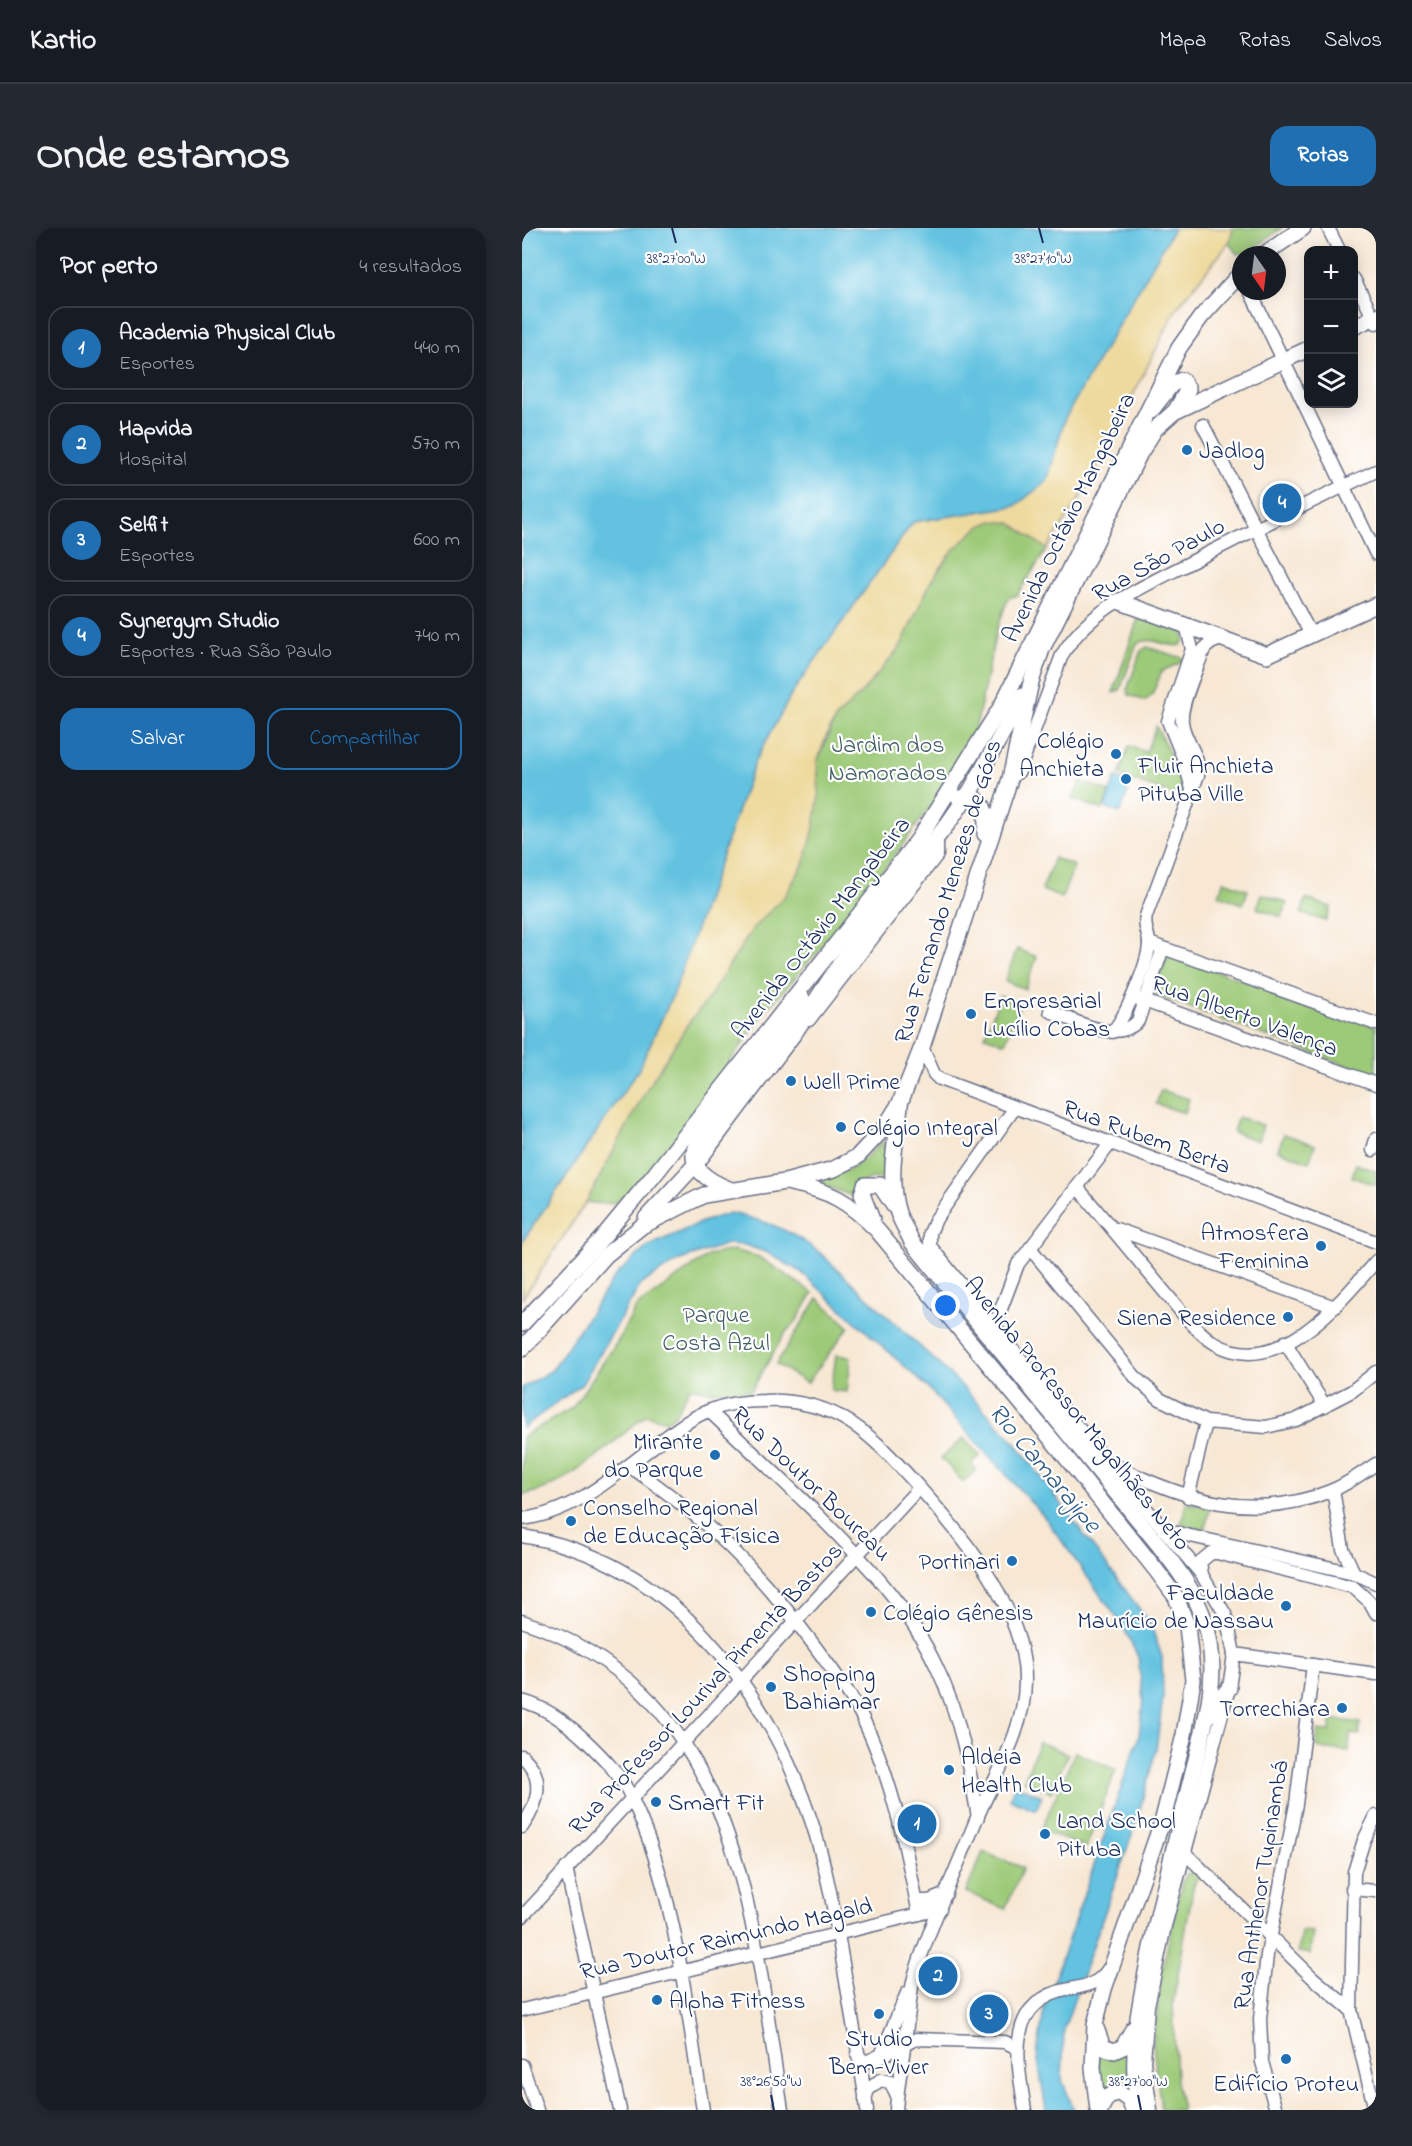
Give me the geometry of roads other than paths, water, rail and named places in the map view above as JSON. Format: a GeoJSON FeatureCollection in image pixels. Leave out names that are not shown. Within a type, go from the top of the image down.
{"type":"FeatureCollection","features":[{"type":"Feature","properties":{"kind":"main road"},"geometry":{"type":"LineString","coordinates":[[1276,246],[1303,228]]}},
{"type":"Feature","properties":{"kind":"main road","name":"Avenida Octávio Mangabeira"},"geometry":{"type":"LineString","coordinates":[[522,1324],[602,1238],[655,1174],[918,840],[1001,707],[1144,415],[1187,335],[1232,283]]}},
{"type":"Feature","properties":{"kind":"main road"},"geometry":{"type":"LineString","coordinates":[[1358,325],[1375,319]]}},
{"type":"Feature","properties":{"kind":"main road"},"geometry":{"type":"LineString","coordinates":[[1174,412],[1304,351]]}},
{"type":"Feature","properties":{"kind":"main road"},"geometry":{"type":"LineString","coordinates":[[1144,415],[1160,403],[1172,384],[1182,380],[1187,384],[1187,392],[1174,412]]}},
{"type":"Feature","properties":{"kind":"main road","name":"Avenida Octávio Mangabeira"},"geometry":{"type":"LineString","coordinates":[[1056,620],[1140,453],[1155,429],[1174,412]]}},
{"type":"Feature","properties":{"kind":"main road"},"geometry":{"type":"LineString","coordinates":[[1118,601],[1267,654],[1376,605]]}},
{"type":"Feature","properties":{"kind":"main road","name":"Rua Fernando Menezes de Góes"},"geometry":{"type":"LineString","coordinates":[[784,1182],[820,1174],[857,1157],[874,1142],[900,1103],[922,1047],[982,858],[1010,779],[1031,682],[1056,620]]}},
{"type":"Feature","properties":{"kind":"main road","name":"Avenida Octávio Mangabeira"},"geometry":{"type":"LineString","coordinates":[[522,1349],[606,1255],[631,1233],[695,1165],[795,1032],[852,946],[937,838],[966,797],[1031,682]]}},
{"type":"Feature","properties":{"kind":"main road"},"geometry":{"type":"LineString","coordinates":[[937,811],[966,797],[981,802],[986,812],[982,858]]}},
{"type":"Feature","properties":{"kind":"main road"},"geometry":{"type":"LineString","coordinates":[[729,1189],[710,1180],[695,1165],[693,1151],[788,1024],[815,970]]}},
{"type":"Feature","properties":{"kind":"main road","name":"Avenida Professor Magalhães Neto"},"geometry":{"type":"LineString","coordinates":[[900,1103],[893,1167],[898,1212],[921,1256],[1158,1544],[1195,1597],[1205,1623],[1212,1655],[1210,1697],[1167,1872],[1137,2018],[1135,2071],[1140,2109]]}},
{"type":"Feature","properties":{"kind":"main road","name":"Avenida Octávio Mangabeira"},"geometry":{"type":"LineString","coordinates":[[631,1233],[687,1201],[729,1189],[784,1182]]}},
{"type":"Feature","properties":{"kind":"main road","name":"Avenida Professor Magalhães Neto"},"geometry":{"type":"LineString","coordinates":[[784,1182],[835,1195],[851,1205],[877,1230],[1057,1446],[1156,1570],[1183,1612],[1192,1657],[1190,1706],[1163,1818],[1095,2025],[1093,2068],[1099,2110]]}},
{"type":"Feature","properties":{"kind":"main road"},"geometry":{"type":"LineString","coordinates":[[877,1230],[863,1200],[862,1189],[866,1185],[880,1185],[898,1212]]}},
{"type":"Feature","properties":{"kind":"main road"},"geometry":{"type":"LineString","coordinates":[[997,1350],[1024,1363]]}},
{"type":"Feature","properties":{"kind":"main road"},"geometry":{"type":"LineString","coordinates":[[1206,1719],[1228,1688]]}},
{"type":"Feature","properties":{"kind":"main road"},"geometry":{"type":"LineString","coordinates":[[1165,1926],[1167,1872]]}},
{"type":"Feature","properties":{"kind":"main road"},"geometry":{"type":"LineString","coordinates":[[1095,2025],[1103,2047],[1108,2050],[1119,2050],[1126,2043],[1137,2018]]}},
{"type":"Feature","properties":{"kind":"main road"},"geometry":{"type":"LineString","coordinates":[[1140,2109],[1144,2062]]}},
{"type":"Feature","properties":{"kind":"main road"},"geometry":{"type":"LineString","coordinates":[[1099,2110],[1107,2097],[1118,2092],[1140,2109]]}},
{"type":"Feature","properties":{"kind":"street"},"geometry":{"type":"LineString","coordinates":[[1328,228],[1337,246]]}},
{"type":"Feature","properties":{"kind":"street"},"geometry":{"type":"LineString","coordinates":[[1358,288],[1375,319]]}},
{"type":"Feature","properties":{"kind":"street"},"geometry":{"type":"LineString","coordinates":[[1254,300],[1376,554]]}},
{"type":"Feature","properties":{"kind":"street"},"geometry":{"type":"LineString","coordinates":[[1203,425],[1311,635]]}},
{"type":"Feature","properties":{"kind":"street","name":"Rua São Paulo"},"geometry":{"type":"LineString","coordinates":[[1010,779],[1019,771],[1054,675],[1070,642],[1091,620],[1118,601],[1255,529],[1376,471]]}},
{"type":"Feature","properties":{"kind":"street"},"geometry":{"type":"LineString","coordinates":[[1186,625],[1192,649],[1168,716],[1169,726],[1184,760],[1192,790]]}},
{"type":"Feature","properties":{"kind":"street"},"geometry":{"type":"LineString","coordinates":[[1112,1032],[1121,1022],[1133,997],[1149,943],[1144,928],[1146,916],[1199,770],[1182,724],[1184,710],[1204,649],[1223,638]]}},
{"type":"Feature","properties":{"kind":"street"},"geometry":{"type":"LineString","coordinates":[[1169,726],[1182,724]]}},
{"type":"Feature","properties":{"kind":"street"},"geometry":{"type":"LineString","coordinates":[[1149,943],[1376,1024]]}},
{"type":"Feature","properties":{"kind":"street"},"geometry":{"type":"LineString","coordinates":[[1050,1011],[1112,1032],[1134,1026],[1146,1001],[1163,948]]}},
{"type":"Feature","properties":{"kind":"street","name":"Rua Alberto Valença"},"geometry":{"type":"LineString","coordinates":[[1133,997],[1376,1084]]}},
{"type":"Feature","properties":{"kind":"street","name":"Rua Rubem Berta"},"geometry":{"type":"LineString","coordinates":[[922,1047],[934,1074],[939,1079],[1014,1109],[1376,1242]]}},
{"type":"Feature","properties":{"kind":"street","name":"Avenida Professor Magalhães Neto"},"geometry":{"type":"LineString","coordinates":[[1014,1109],[936,1220],[930,1233],[933,1252],[1202,1575],[1225,1614],[1234,1654],[1228,1688],[1165,1926],[1148,2006],[1144,2062]]}},
{"type":"Feature","properties":{"kind":"street"},"geometry":{"type":"LineString","coordinates":[[995,1325],[1014,1273],[1030,1248],[1110,1144]]}},
{"type":"Feature","properties":{"kind":"street"},"geometry":{"type":"LineString","coordinates":[[1078,1188],[1205,1338],[1231,1351],[1246,1353],[1263,1351],[1286,1342],[1335,1307],[1376,1261]]}},
{"type":"Feature","properties":{"kind":"street"},"geometry":{"type":"LineString","coordinates":[[1114,1229],[1335,1307]]}},
{"type":"Feature","properties":{"kind":"street"},"geometry":{"type":"LineString","coordinates":[[1030,1248],[1137,1379],[1167,1403],[1206,1422],[1266,1427],[1296,1420],[1352,1391],[1376,1372]]}},
{"type":"Feature","properties":{"kind":"street"},"geometry":{"type":"LineString","coordinates":[[1286,1342],[1325,1406]]}},
{"type":"Feature","properties":{"kind":"street"},"geometry":{"type":"LineString","coordinates":[[522,1519],[546,1515],[585,1496],[629,1466],[687,1421],[709,1411],[763,1401],[816,1405],[847,1419],[873,1437],[980,1561],[998,1591],[1022,1653],[1026,1680],[1022,1710],[1012,1741],[878,2058]]}},
{"type":"Feature","properties":{"kind":"street","name":"Rua Doutor Boureau"},"geometry":{"type":"LineString","coordinates":[[709,1411],[858,1555],[903,1609],[938,1668],[963,1741],[978,1817]]}},
{"type":"Feature","properties":{"kind":"street"},"geometry":{"type":"LineString","coordinates":[[1188,1497],[1206,1422]]}},
{"type":"Feature","properties":{"kind":"street"},"geometry":{"type":"LineString","coordinates":[[1107,1461],[1154,1485],[1188,1497],[1256,1506],[1301,1500],[1333,1490],[1376,1464]]}},
{"type":"Feature","properties":{"kind":"street"},"geometry":{"type":"LineString","coordinates":[[629,1466],[699,1516],[733,1548],[796,1621],[849,1692],[864,1722],[892,1799],[918,1907],[946,1894]]}},
{"type":"Feature","properties":{"kind":"street","name":"Rua Professor Lourival Pimenta Bastos"},"geometry":{"type":"LineString","coordinates":[[522,1917],[919,1488]]}},
{"type":"Feature","properties":{"kind":"street"},"geometry":{"type":"LineString","coordinates":[[1333,1490],[1343,1549],[1354,1573]]}},
{"type":"Feature","properties":{"kind":"street"},"geometry":{"type":"LineString","coordinates":[[546,1515],[540,1530],[548,1541]]}},
{"type":"Feature","properties":{"kind":"street"},"geometry":{"type":"LineString","coordinates":[[1164,1530],[1354,1573],[1376,1583]]}},
{"type":"Feature","properties":{"kind":"street"},"geometry":{"type":"LineString","coordinates":[[522,1536],[578,1550],[642,1581],[706,1634],[741,1679],[762,1713],[808,1811],[826,1875],[866,2105]]}},
{"type":"Feature","properties":{"kind":"street"},"geometry":{"type":"LineString","coordinates":[[1202,1575],[1200,1562],[1211,1553],[1217,1553],[1353,1587],[1370,1602],[1376,1613]]}},
{"type":"Feature","properties":{"kind":"street"},"geometry":{"type":"LineString","coordinates":[[522,1621],[567,1639],[613,1666],[630,1679],[685,1742],[724,1821],[747,1893],[782,2110]]}},
{"type":"Feature","properties":{"kind":"street"},"geometry":{"type":"LineString","coordinates":[[1234,1654],[1376,1674]]}},
{"type":"Feature","properties":{"kind":"street","name":"Rua Anthenor Tupinambá"},"geometry":{"type":"LineString","coordinates":[[1276,2110],[1262,2062],[1260,2040],[1262,1991],[1296,1804],[1313,1665]]}},
{"type":"Feature","properties":{"kind":"street"},"geometry":{"type":"LineString","coordinates":[[522,1701],[550,1713],[571,1726],[612,1768],[632,1797],[659,1871],[680,1970],[703,2110]]}},
{"type":"Feature","properties":{"kind":"street"},"geometry":{"type":"LineString","coordinates":[[522,1756],[534,1768],[538,1792],[535,1804],[522,1827]]}},
{"type":"Feature","properties":{"kind":"street"},"geometry":{"type":"LineString","coordinates":[[1375,2110],[1351,2010],[1352,1889],[1357,1858],[1376,1815]]}},
{"type":"Feature","properties":{"kind":"street"},"geometry":{"type":"LineString","coordinates":[[1185,1853],[1351,2010]]}},
{"type":"Feature","properties":{"kind":"street"},"geometry":{"type":"LineString","coordinates":[[566,1868],[620,2110]]}},
{"type":"Feature","properties":{"kind":"street"},"geometry":{"type":"LineString","coordinates":[[1352,1889],[1376,1891]]}},
{"type":"Feature","properties":{"kind":"street","name":"Rua Doutor Raimundo Magald"},"geometry":{"type":"LineString","coordinates":[[522,2010],[757,1951],[838,1934],[918,1907],[940,1909]]}},
{"type":"Feature","properties":{"kind":"street"},"geometry":{"type":"LineString","coordinates":[[907,2030],[1006,2036],[1024,2022],[1040,1999],[1053,1992],[1088,1985],[1104,1975],[1117,1954]]}},
{"type":"Feature","properties":{"kind":"street"},"geometry":{"type":"LineString","coordinates":[[896,2110],[914,1976]]}},
{"type":"Feature","properties":{"kind":"street"},"geometry":{"type":"LineString","coordinates":[[1024,2022],[1017,2048],[1025,2110]]}},
{"type":"Feature","properties":{"kind":"street"},"geometry":{"type":"LineString","coordinates":[[858,2056],[866,2062],[916,2039],[1005,2042],[1017,2048]]}},
{"type":"Feature","properties":{"kind":"street"},"geometry":{"type":"LineString","coordinates":[[522,2065],[537,2110]]}},
{"type":"Feature","properties":{"kind":"street"},"geometry":{"type":"LineString","coordinates":[[866,2105],[868,2090],[880,2080],[890,2082],[897,2097]]}},
{"type":"Feature","properties":{"kind":"water"},"geometry":{"type":"Polygon","coordinates":[[[522,228],[1174,228],[1065,418],[1047,481],[1015,506],[913,522],[794,690],[755,761],[674,992],[639,1069],[522,1242],[522,228]]]}},
{"type":"Feature","properties":{"kind":"water"},"geometry":{"type":"Polygon","coordinates":[[[1115,778],[1131,783],[1120,813],[1105,807],[1115,778]]]}},
{"type":"Feature","properties":{"kind":"water"},"geometry":{"type":"Polygon","coordinates":[[[730,1213],[777,1227],[798,1237],[819,1252],[959,1383],[1018,1446],[1150,1623],[1162,1657],[1163,1697],[1156,1750],[1137,1820],[1064,2029],[1062,2080],[1074,2110],[1046,2110],[1037,2054],[1044,2009],[1139,1736],[1143,1699],[1138,1657],[1122,1625],[1046,1519],[926,1386],[801,1272],[768,1253],[745,1245],[727,1244],[680,1260],[641,1284],[582,1384],[522,1428],[522,1388],[552,1370],[615,1276],[647,1247],[702,1222],[730,1213]]]}},
{"type":"Feature","properties":{"kind":"water"},"geometry":{"type":"Polygon","coordinates":[[[1014,1785],[1042,1796],[1036,1810],[1010,1799],[1014,1785]]]}},
{"type":"Feature","properties":{"kind":"place","name":"Jadlog"},"geometry":{"type":"Point","coordinates":[1187,450]}},
{"type":"Feature","properties":{"kind":"place","name":"Synergym Studio"},"geometry":{"type":"Point","coordinates":[1282,503]}},
{"type":"Feature","properties":{"kind":"place","name":"Colégio Anchieta"},"geometry":{"type":"Point","coordinates":[1116,754]}},
{"type":"Feature","properties":{"kind":"place","name":"Fluir Anchieta Pituba Ville"},"geometry":{"type":"Point","coordinates":[1126,779]}},
{"type":"Feature","properties":{"kind":"place","name":"Empresarial Lucílio Cobas"},"geometry":{"type":"Point","coordinates":[971,1014]}},
{"type":"Feature","properties":{"kind":"place","name":"Well Prime"},"geometry":{"type":"Point","coordinates":[791,1081]}},
{"type":"Feature","properties":{"kind":"place","name":"Colégio Integral"},"geometry":{"type":"Point","coordinates":[841,1127]}},
{"type":"Feature","properties":{"kind":"place","name":"Atmosfera Feminina"},"geometry":{"type":"Point","coordinates":[1321,1246]}},
{"type":"Feature","properties":{"kind":"place","name":"Siena Residence"},"geometry":{"type":"Point","coordinates":[1288,1317]}},
{"type":"Feature","properties":{"kind":"place","name":"Mirante do Parque"},"geometry":{"type":"Point","coordinates":[715,1455]}},
{"type":"Feature","properties":{"kind":"place","name":"Conselho Regional de Educação Física"},"geometry":{"type":"Point","coordinates":[571,1521]}},
{"type":"Feature","properties":{"kind":"place","name":"Portinari"},"geometry":{"type":"Point","coordinates":[1012,1561]}},
{"type":"Feature","properties":{"kind":"place","name":"Faculdade Maurício de Nassau"},"geometry":{"type":"Point","coordinates":[1286,1606]}},
{"type":"Feature","properties":{"kind":"place","name":"Colégio Gênesis"},"geometry":{"type":"Point","coordinates":[871,1612]}},
{"type":"Feature","properties":{"kind":"place","name":"Shopping Bahiamar"},"geometry":{"type":"Point","coordinates":[771,1687]}},
{"type":"Feature","properties":{"kind":"place","name":"Torrechiara"},"geometry":{"type":"Point","coordinates":[1342,1708]}},
{"type":"Feature","properties":{"kind":"place","name":"Aldeia Health Club"},"geometry":{"type":"Point","coordinates":[949,1770]}},
{"type":"Feature","properties":{"kind":"place","name":"Smart Fit"},"geometry":{"type":"Point","coordinates":[656,1802]}},
{"type":"Feature","properties":{"kind":"place","name":"Academia Physical Club"},"geometry":{"type":"Point","coordinates":[917,1824]}},
{"type":"Feature","properties":{"kind":"place","name":"Land School Pituba"},"geometry":{"type":"Point","coordinates":[1045,1834]}},
{"type":"Feature","properties":{"kind":"place","name":"Hapvida"},"geometry":{"type":"Point","coordinates":[938,1976]}},
{"type":"Feature","properties":{"kind":"place","name":"Alpha Fitness"},"geometry":{"type":"Point","coordinates":[657,2000]}},
{"type":"Feature","properties":{"kind":"place","name":"Studio Bem-Viver"},"geometry":{"type":"Point","coordinates":[879,2014]}},
{"type":"Feature","properties":{"kind":"place","name":"Selfit"},"geometry":{"type":"Point","coordinates":[989,2014]}},
{"type":"Feature","properties":{"kind":"place","name":"Edifício Proteu"},"geometry":{"type":"Point","coordinates":[1286,2059]}},
{"type":"Feature","properties":{"kind":"park label","name":"Jardim dos Namorados"},"geometry":{"type":"Point","coordinates":[888,758]}},
{"type":"Feature","properties":{"kind":"park label","name":"Parque Costa Azul"},"geometry":{"type":"Point","coordinates":[716,1328]}},
{"type":"Feature","properties":{"kind":"water label","name":"Rio Camarajipe"},"geometry":{"type":"Point","coordinates":[1046,1467]}}]}
